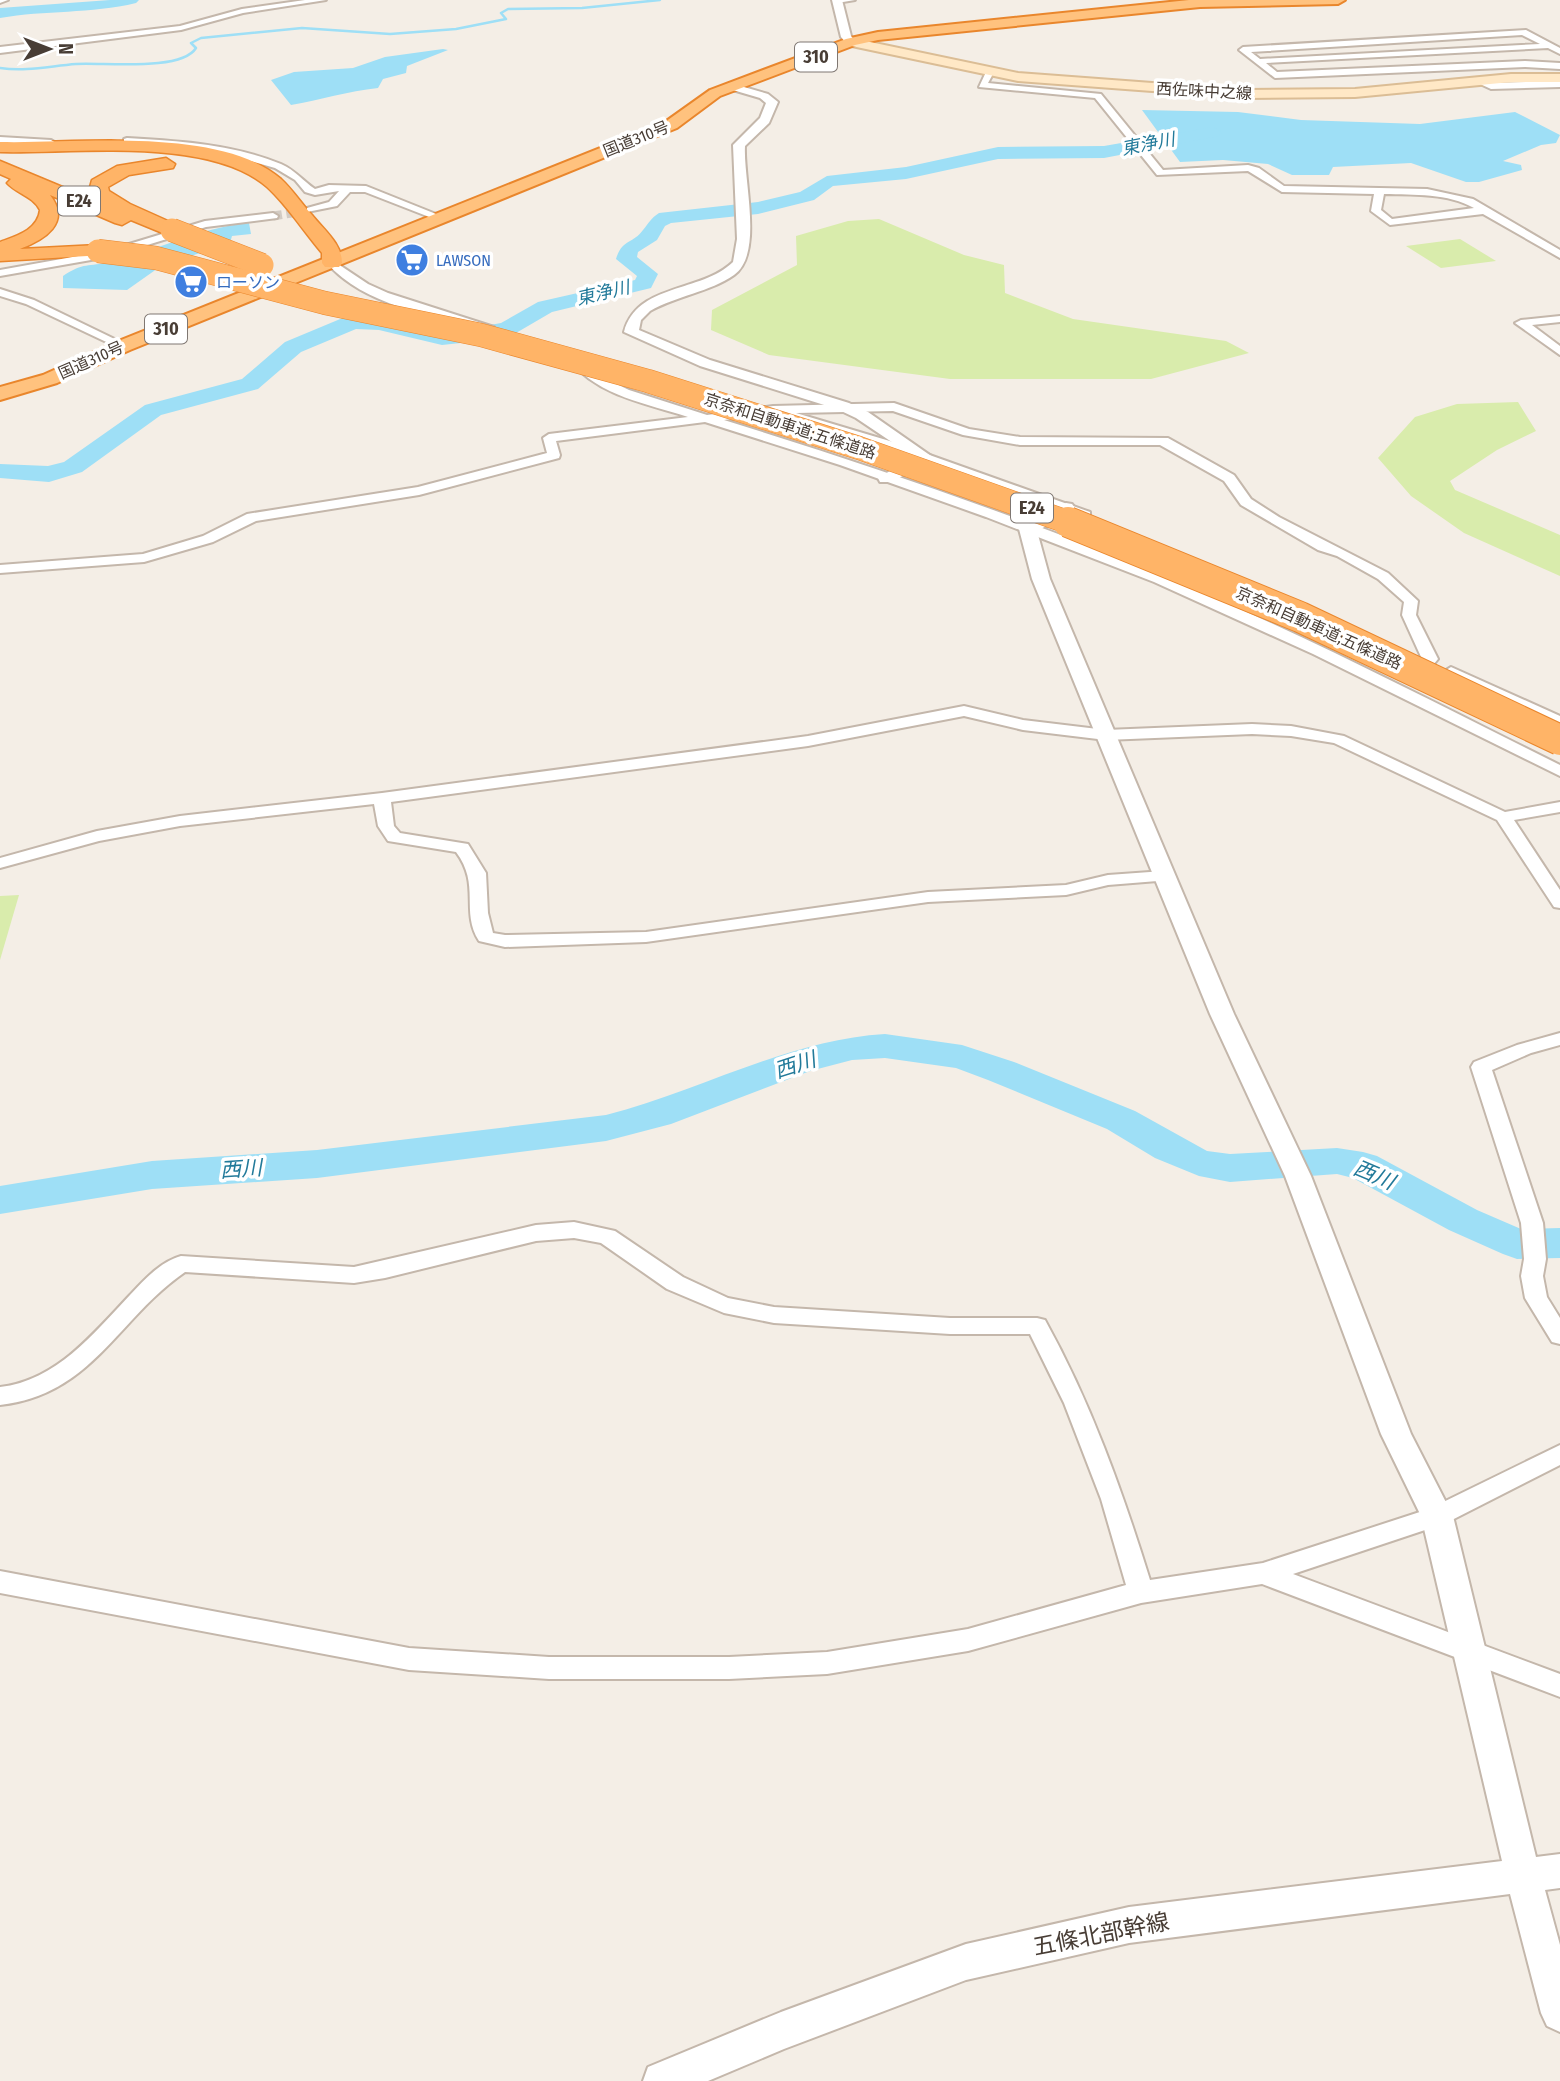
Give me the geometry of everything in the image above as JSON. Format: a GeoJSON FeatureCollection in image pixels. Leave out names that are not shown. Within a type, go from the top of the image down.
{"type":"FeatureCollection","features":[{"type":"Feature","properties":{"kind":"highway","name":"国道310号"},"geometry":{"type":"LineString","coordinates":[[0,394],[50,379],[123,346],[671,125],[706,97],[850,42],[878,36],[1112,10],[1199,3],[1338,0]]}},
{"type":"Feature","properties":{"kind":"highway"},"geometry":{"type":"LineString","coordinates":[[0,147],[150,147],[198,152],[223,158],[265,175],[274,183],[332,252],[332,263]]}},
{"type":"Feature","properties":{"kind":"highway"},"geometry":{"type":"LineString","coordinates":[[9,170],[70,158],[128,152],[223,158]]}},
{"type":"Feature","properties":{"kind":"highway"},"geometry":{"type":"LineString","coordinates":[[9,170],[102,157],[190,157],[236,168],[255,178],[273,207]]}},
{"type":"Feature","properties":{"kind":"highway"},"geometry":{"type":"LineString","coordinates":[[165,232],[101,195],[99,184],[116,173],[136,167],[191,164],[226,171],[273,207],[317,254],[332,263]]}},
{"type":"Feature","properties":{"kind":"highway"},"geometry":{"type":"LineString","coordinates":[[0,249],[36,234],[48,216],[48,208],[42,199],[9,170]]}},
{"type":"Feature","properties":{"kind":"highway","name":"京奈和自動車道;五條道路"},"geometry":{"type":"LineString","coordinates":[[9,170],[268,275],[358,293],[481,335],[777,421],[1005,498],[1140,550],[1300,617],[1560,740]]}},
{"type":"Feature","properties":{"kind":"highway"},"geometry":{"type":"LineString","coordinates":[[0,257],[98,251],[156,258],[325,303],[481,335]]}},
{"type":"Feature","properties":{"kind":"main road","name":"西佐味中之線"},"geometry":{"type":"LineString","coordinates":[[850,42],[1045,81],[1266,94],[1354,93],[1481,81],[1560,78]]}},
{"type":"Feature","properties":{"kind":"street"},"geometry":{"type":"LineString","coordinates":[[0,50],[181,28],[242,11],[322,0]]}},
{"type":"Feature","properties":{"kind":"street"},"geometry":{"type":"LineString","coordinates":[[850,42],[846,37],[846,25],[838,9],[837,0],[851,0]]}},
{"type":"Feature","properties":{"kind":"street"},"geometry":{"type":"LineString","coordinates":[[1560,51],[1555,46],[1523,32],[1243,50],[1275,75],[1560,66]]}},
{"type":"Feature","properties":{"kind":"street"},"geometry":{"type":"LineString","coordinates":[[1393,39],[1433,68]]}},
{"type":"Feature","properties":{"kind":"street"},"geometry":{"type":"LineString","coordinates":[[1259,62],[1555,46]]}},
{"type":"Feature","properties":{"kind":"street"},"geometry":{"type":"LineString","coordinates":[[990,72],[982,85],[1098,96],[1160,173],[1248,168],[1256,170],[1282,188],[1426,192],[1469,201],[1560,255]]}},
{"type":"Feature","properties":{"kind":"street"},"geometry":{"type":"LineString","coordinates":[[1481,81],[1491,86],[1560,84]]}},
{"type":"Feature","properties":{"kind":"street"},"geometry":{"type":"LineString","coordinates":[[730,86],[764,96],[772,102],[772,109],[766,120],[740,145],[743,211],[741,256],[732,271],[654,304],[636,315],[631,324],[631,332],[705,363],[843,406],[862,415],[926,458]]}},
{"type":"Feature","properties":{"kind":"street"},"geometry":{"type":"LineString","coordinates":[[0,140],[193,145],[269,163],[299,178],[309,190],[315,192],[329,188],[366,190],[441,218]]}},
{"type":"Feature","properties":{"kind":"street"},"geometry":{"type":"LineString","coordinates":[[310,210],[333,204],[348,188]]}},
{"type":"Feature","properties":{"kind":"street"},"geometry":{"type":"LineString","coordinates":[[1380,191],[1376,211],[1390,222],[1487,210]]}},
{"type":"Feature","properties":{"kind":"street"},"geometry":{"type":"LineString","coordinates":[[0,273],[108,254],[205,224],[273,207]]}},
{"type":"Feature","properties":{"kind":"street"},"geometry":{"type":"LineString","coordinates":[[1540,243],[1560,240]]}},
{"type":"Feature","properties":{"kind":"street"},"geometry":{"type":"LineString","coordinates":[[332,263],[358,293],[395,299],[773,410],[926,458],[1066,508],[1309,605],[1560,723]]}},
{"type":"Feature","properties":{"kind":"street"},"geometry":{"type":"LineString","coordinates":[[0,292],[39,306],[123,346]]}},
{"type":"Feature","properties":{"kind":"street"},"geometry":{"type":"LineString","coordinates":[[1560,318],[1521,323],[1560,351]]}},
{"type":"Feature","properties":{"kind":"street"},"geometry":{"type":"LineString","coordinates":[[572,352],[583,369],[611,387],[813,451],[1159,579],[1329,657],[1560,771]]}},
{"type":"Feature","properties":{"kind":"street"},"geometry":{"type":"LineString","coordinates":[[0,569],[144,558],[208,539],[252,517],[419,491],[554,455],[549,438],[773,410],[843,406],[863,409],[894,407],[967,432],[1020,442],[1163,441],[1229,478],[1246,502],[1274,520],[1323,547],[1342,553],[1396,587],[1411,601],[1409,615],[1430,659],[1428,662]]}},
{"type":"Feature","properties":{"kind":"street"},"geometry":{"type":"LineString","coordinates":[[886,478],[926,458]]}},
{"type":"Feature","properties":{"kind":"street"},"geometry":{"type":"LineString","coordinates":[[1028,529],[1066,508]]}},
{"type":"Feature","properties":{"kind":"street"},"geometry":{"type":"LineString","coordinates":[[1028,529],[1041,579],[1053,611],[1222,1014],[1298,1176],[1396,1434],[1437,1516],[1523,1875],[1560,2013]]}},
{"type":"Feature","properties":{"kind":"street"},"geometry":{"type":"LineString","coordinates":[[0,863],[97,836],[180,821],[382,798],[808,741],[964,711],[1023,725],[1106,735],[1252,729],[1338,739],[1503,817],[1560,903]]}},
{"type":"Feature","properties":{"kind":"street"},"geometry":{"type":"LineString","coordinates":[[382,798],[386,826],[394,837],[462,848],[474,862],[482,883],[478,922],[485,937],[505,941],[646,937],[928,897],[1066,890],[1108,880],[1164,876]]}},
{"type":"Feature","properties":{"kind":"street"},"geometry":{"type":"LineString","coordinates":[[1503,817],[1560,807]]}},
{"type":"Feature","properties":{"kind":"street"},"geometry":{"type":"LineString","coordinates":[[1560,1039],[1524,1049],[1481,1066],[1532,1223],[1535,1259],[1532,1276],[1536,1298],[1560,1336]]}},
{"type":"Feature","properties":{"kind":"street"},"geometry":{"type":"LineString","coordinates":[[0,1396],[19,1394],[56,1378],[89,1353],[156,1281],[181,1264],[354,1275],[536,1233],[574,1230],[607,1236],[675,1283],[724,1305],[786,1315],[950,1326],[1037,1326],[1081,1415],[1113,1499],[1141,1592]]}},
{"type":"Feature","properties":{"kind":"street"},"geometry":{"type":"LineString","coordinates":[[0,1582],[409,1659],[549,1668],[729,1668],[827,1663],[968,1640],[1141,1592],[1263,1573],[1437,1516],[1560,1454]]}},
{"type":"Feature","properties":{"kind":"street"},"geometry":{"type":"LineString","coordinates":[[1263,1573],[1560,1686]]}},
{"type":"Feature","properties":{"kind":"street","name":"五條北部幹線"},"geometry":{"type":"LineString","coordinates":[[663,2081],[780,2031],[966,1962],[1129,1926],[1560,1871]]}},
{"type":"Feature","properties":{"kind":"green space"},"geometry":{"type":"Polygon","coordinates":[[[879,219],[964,255],[1004,265],[1005,293],[1073,319],[1226,341],[1249,353],[1151,379],[950,379],[769,355],[711,330],[712,310],[797,265],[796,236],[848,221],[879,219]]]}},
{"type":"Feature","properties":{"kind":"green space"},"geometry":{"type":"Polygon","coordinates":[[[1460,239],[1496,261],[1441,268],[1406,246],[1460,239]]]}},
{"type":"Feature","properties":{"kind":"green space"},"geometry":{"type":"Polygon","coordinates":[[[1518,402],[1536,431],[1497,450],[1450,481],[1455,490],[1560,535],[1560,576],[1464,533],[1411,496],[1378,458],[1415,417],[1457,404],[1518,402]]]}},
{"type":"Feature","properties":{"kind":"green space"},"geometry":{"type":"Polygon","coordinates":[[[19,895],[0,960],[0,896],[19,895]]]}},
{"type":"Feature","properties":{"kind":"water"},"geometry":{"type":"Polygon","coordinates":[[[448,50],[407,66],[406,73],[383,79],[378,88],[291,105],[271,80],[294,72],[353,68],[385,57],[448,50]]]}},
{"type":"Feature","properties":{"kind":"water"},"geometry":{"type":"Polygon","coordinates":[[[1142,110],[1238,112],[1301,120],[1420,124],[1515,112],[1560,135],[1556,143],[1541,145],[1503,161],[1521,165],[1522,170],[1479,182],[1466,182],[1411,163],[1333,167],[1329,175],[1292,175],[1268,164],[1223,160],[1180,162],[1142,110]]]}},
{"type":"Feature","properties":{"kind":"water"},"geometry":{"type":"Polygon","coordinates":[[[249,223],[251,234],[232,236],[230,243],[161,266],[127,290],[63,288],[63,276],[81,267],[110,262],[214,229],[249,223]]]}},
{"type":"Feature","properties":{"kind":"waterway"},"geometry":{"type":"LineString","coordinates":[[0,13],[99,6],[131,0]]}},
{"type":"Feature","properties":{"kind":"waterway"},"geometry":{"type":"LineString","coordinates":[[0,68],[158,63],[188,55],[196,48],[191,43],[201,38],[302,28],[390,34],[456,29],[506,19],[501,13],[508,9],[582,8],[660,0]]}},
{"type":"Feature","properties":{"kind":"waterway","name":"東浄川"},"geometry":{"type":"LineString","coordinates":[[0,471],[49,474],[73,467],[153,410],[250,384],[293,347],[353,322],[379,323],[442,338],[479,334],[508,328],[546,307],[644,284],[648,274],[626,259],[629,249],[650,236],[657,223],[666,217],[758,208],[807,196],[827,182],[906,173],[998,153],[1104,152],[1213,132]]}},
{"type":"Feature","properties":{"kind":"waterway","name":"西川"},"geometry":{"type":"LineString","coordinates":[[0,1200],[152,1175],[317,1164],[606,1128],[657,1115],[798,1062],[852,1048],[885,1046],[962,1057],[1001,1071],[1121,1120],[1169,1149],[1199,1163],[1230,1168],[1337,1161],[1363,1166],[1463,1220],[1517,1244],[1560,1243]]}},
{"type":"Feature","properties":{"kind":"tunnel"},"geometry":{"type":"LineString","coordinates":[[273,216],[311,210]]}},
{"type":"Feature","properties":{"kind":"place","name":"LAWSON"},"geometry":{"type":"Point","coordinates":[412,260]}},
{"type":"Feature","properties":{"kind":"place","name":"ローソン"},"geometry":{"type":"Point","coordinates":[191,282]}}]}
